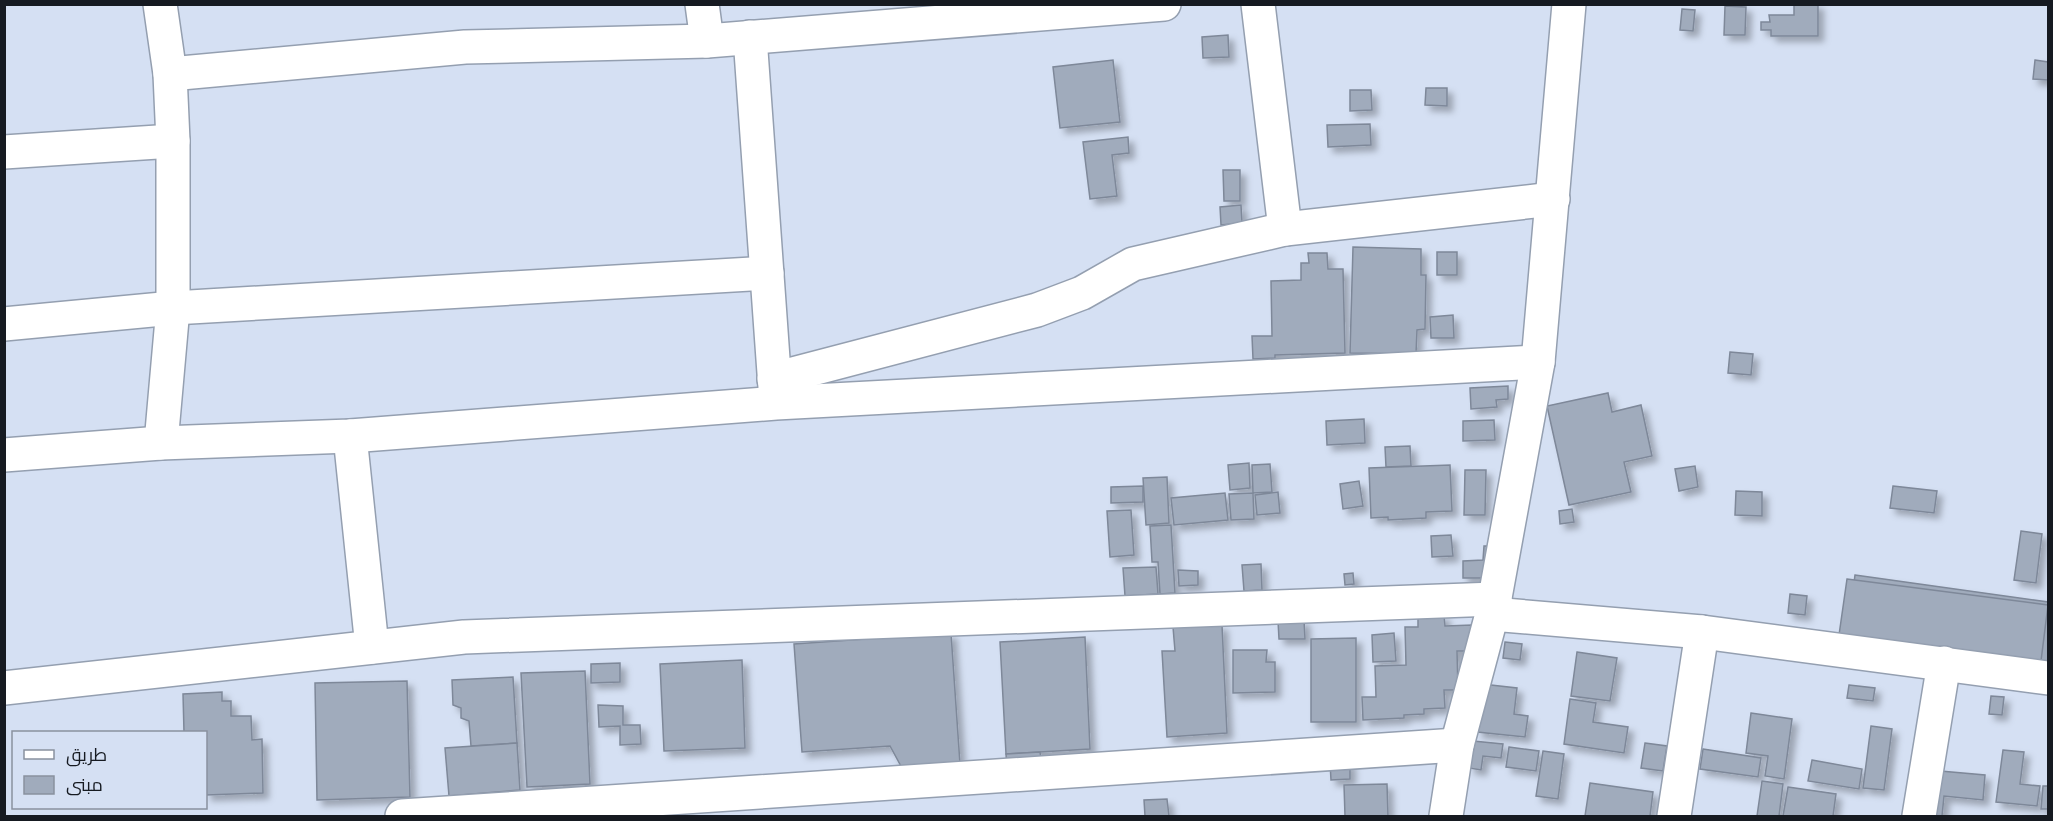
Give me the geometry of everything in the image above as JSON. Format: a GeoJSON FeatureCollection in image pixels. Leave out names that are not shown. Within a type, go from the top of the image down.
{"type":"FeatureCollection","features":[{"type":"Feature","properties":{"kind":"street"},"geometry":{"type":"LineString","coordinates":[[160,4],[170,74],[173,141],[173,308],[161,443]]}},
{"type":"Feature","properties":{"kind":"street"},"geometry":{"type":"LineString","coordinates":[[702,4],[707,41]]}},
{"type":"Feature","properties":{"kind":"street"},"geometry":{"type":"LineString","coordinates":[[170,74],[465,46],[707,41],[1164,4]]}},
{"type":"Feature","properties":{"kind":"street"},"geometry":{"type":"LineString","coordinates":[[1258,4],[1285,229]]}},
{"type":"Feature","properties":{"kind":"street"},"geometry":{"type":"LineString","coordinates":[[1446,816],[1457,745],[1493,606],[1538,362],[1569,4]]}},
{"type":"Feature","properties":{"kind":"street"},"geometry":{"type":"LineString","coordinates":[[750,37],[775,391]]}},
{"type":"Feature","properties":{"kind":"street"},"geometry":{"type":"LineString","coordinates":[[4,152],[173,141]]}},
{"type":"Feature","properties":{"kind":"street"},"geometry":{"type":"LineString","coordinates":[[775,391],[1037,310],[1083,293],[1132,264],[1285,229],[1553,200]]}},
{"type":"Feature","properties":{"kind":"street"},"geometry":{"type":"LineString","coordinates":[[4,324],[173,308],[767,273]]}},
{"type":"Feature","properties":{"kind":"street"},"geometry":{"type":"LineString","coordinates":[[4,455],[161,443],[350,436],[775,391],[1538,362]]}},
{"type":"Feature","properties":{"kind":"street"},"geometry":{"type":"LineString","coordinates":[[350,436],[372,647]]}},
{"type":"Feature","properties":{"kind":"street"},"geometry":{"type":"LineString","coordinates":[[4,688],[465,637],[1493,606],[2049,678]]}},
{"type":"Feature","properties":{"kind":"street"},"geometry":{"type":"LineString","coordinates":[[1674,816],[1702,632]]}},
{"type":"Feature","properties":{"kind":"street"},"geometry":{"type":"LineString","coordinates":[[1919,816],[1944,663]]}},
{"type":"Feature","properties":{"kind":"street"},"geometry":{"type":"LineString","coordinates":[[402,816],[1457,745]]}},
{"type":"Feature","properties":{"kind":"building"},"geometry":{"type":"Polygon","coordinates":[[[1794,4],[1818,4],[1818,36],[1771,36],[1771,30],[1761,30],[1761,22],[1770,22],[1769,15],[1794,15],[1794,4]]]}},
{"type":"Feature","properties":{"kind":"building"},"geometry":{"type":"Polygon","coordinates":[[[1725,6],[1746,7],[1745,35],[1724,35],[1725,6]]]}},
{"type":"Feature","properties":{"kind":"building"},"geometry":{"type":"Polygon","coordinates":[[[1682,9],[1695,10],[1693,31],[1680,30],[1682,9]]]}},
{"type":"Feature","properties":{"kind":"building"},"geometry":{"type":"Polygon","coordinates":[[[1228,35],[1229,57],[1203,58],[1202,37],[1228,35]]]}},
{"type":"Feature","properties":{"kind":"building"},"geometry":{"type":"Polygon","coordinates":[[[1113,60],[1120,122],[1060,128],[1053,67],[1113,60]]]}},
{"type":"Feature","properties":{"kind":"building"},"geometry":{"type":"Polygon","coordinates":[[[2035,60],[2048,62],[2048,80],[2033,79],[2035,60]]]}},
{"type":"Feature","properties":{"kind":"building"},"geometry":{"type":"Polygon","coordinates":[[[1426,88],[1447,88],[1447,106],[1425,105],[1426,88]]]}},
{"type":"Feature","properties":{"kind":"building"},"geometry":{"type":"Polygon","coordinates":[[[1350,90],[1371,90],[1372,110],[1350,111],[1350,90]]]}},
{"type":"Feature","properties":{"kind":"building"},"geometry":{"type":"Polygon","coordinates":[[[1370,124],[1371,145],[1328,147],[1327,125],[1370,124]]]}},
{"type":"Feature","properties":{"kind":"building"},"geometry":{"type":"Polygon","coordinates":[[[1128,137],[1129,153],[1112,155],[1117,196],[1090,199],[1083,142],[1128,137]]]}},
{"type":"Feature","properties":{"kind":"building"},"geometry":{"type":"Polygon","coordinates":[[[1223,170],[1240,170],[1240,201],[1224,201],[1223,170]]]}},
{"type":"Feature","properties":{"kind":"building"},"geometry":{"type":"Polygon","coordinates":[[[1241,205],[1242,223],[1221,225],[1220,207],[1241,205]]]}},
{"type":"Feature","properties":{"kind":"building"},"geometry":{"type":"Polygon","coordinates":[[[1353,247],[1421,249],[1421,275],[1426,275],[1425,329],[1417,330],[1416,354],[1350,353],[1353,247]]]}},
{"type":"Feature","properties":{"kind":"building"},"geometry":{"type":"Polygon","coordinates":[[[1437,252],[1457,252],[1457,275],[1437,275],[1437,252]]]}},
{"type":"Feature","properties":{"kind":"building"},"geometry":{"type":"Polygon","coordinates":[[[1308,253],[1327,253],[1328,269],[1343,269],[1345,353],[1275,355],[1275,358],[1253,359],[1252,336],[1272,336],[1271,281],[1301,280],[1301,263],[1309,263],[1308,253]]]}},
{"type":"Feature","properties":{"kind":"building"},"geometry":{"type":"Polygon","coordinates":[[[1453,315],[1454,338],[1431,338],[1430,317],[1453,315]]]}},
{"type":"Feature","properties":{"kind":"building"},"geometry":{"type":"Polygon","coordinates":[[[1730,352],[1753,354],[1751,375],[1728,373],[1730,352]]]}},
{"type":"Feature","properties":{"kind":"building"},"geometry":{"type":"Polygon","coordinates":[[[1508,386],[1508,399],[1496,400],[1497,407],[1471,409],[1470,388],[1508,386]]]}},
{"type":"Feature","properties":{"kind":"building"},"geometry":{"type":"Polygon","coordinates":[[[1608,393],[1612,412],[1641,405],[1652,456],[1624,462],[1631,492],[1569,505],[1547,406],[1608,393]]]}},
{"type":"Feature","properties":{"kind":"building"},"geometry":{"type":"Polygon","coordinates":[[[1364,419],[1365,443],[1327,445],[1326,421],[1364,419]]]}},
{"type":"Feature","properties":{"kind":"building"},"geometry":{"type":"Polygon","coordinates":[[[1494,420],[1495,440],[1463,441],[1463,421],[1494,420]]]}},
{"type":"Feature","properties":{"kind":"building"},"geometry":{"type":"Polygon","coordinates":[[[1410,446],[1411,466],[1386,467],[1385,447],[1410,446]]]}},
{"type":"Feature","properties":{"kind":"building"},"geometry":{"type":"Polygon","coordinates":[[[1249,463],[1250,488],[1230,490],[1228,465],[1249,463]]]}},
{"type":"Feature","properties":{"kind":"building"},"geometry":{"type":"Polygon","coordinates":[[[1270,464],[1272,492],[1253,493],[1252,465],[1270,464]]]}},
{"type":"Feature","properties":{"kind":"building"},"geometry":{"type":"Polygon","coordinates":[[[1450,465],[1452,511],[1426,512],[1426,518],[1388,520],[1388,517],[1371,518],[1369,468],[1450,465]]]}},
{"type":"Feature","properties":{"kind":"building"},"geometry":{"type":"Polygon","coordinates":[[[1695,466],[1698,487],[1679,491],[1675,469],[1695,466]]]}},
{"type":"Feature","properties":{"kind":"building"},"geometry":{"type":"Polygon","coordinates":[[[1465,470],[1486,470],[1485,515],[1464,515],[1465,470]]]}},
{"type":"Feature","properties":{"kind":"building"},"geometry":{"type":"Polygon","coordinates":[[[1167,477],[1169,523],[1146,525],[1143,478],[1167,477]]]}},
{"type":"Feature","properties":{"kind":"building"},"geometry":{"type":"Polygon","coordinates":[[[1359,481],[1363,506],[1343,509],[1340,484],[1359,481]]]}},
{"type":"Feature","properties":{"kind":"building"},"geometry":{"type":"Polygon","coordinates":[[[1143,486],[1143,502],[1111,503],[1111,487],[1143,486]]]}},
{"type":"Feature","properties":{"kind":"building"},"geometry":{"type":"Polygon","coordinates":[[[1893,486],[1937,491],[1934,513],[1890,508],[1893,486]]]}},
{"type":"Feature","properties":{"kind":"building"},"geometry":{"type":"Polygon","coordinates":[[[1736,491],[1762,492],[1762,516],[1735,515],[1736,491]]]}},
{"type":"Feature","properties":{"kind":"building"},"geometry":{"type":"Polygon","coordinates":[[[1278,492],[1280,513],[1257,515],[1255,495],[1278,492]]]}},
{"type":"Feature","properties":{"kind":"building"},"geometry":{"type":"Polygon","coordinates":[[[1225,493],[1228,520],[1174,525],[1171,498],[1225,493]]]}},
{"type":"Feature","properties":{"kind":"building"},"geometry":{"type":"Polygon","coordinates":[[[1253,493],[1254,519],[1231,520],[1229,494],[1253,493]]]}},
{"type":"Feature","properties":{"kind":"building"},"geometry":{"type":"Polygon","coordinates":[[[1572,509],[1574,522],[1560,524],[1559,511],[1572,509]]]}},
{"type":"Feature","properties":{"kind":"building"},"geometry":{"type":"Polygon","coordinates":[[[1131,510],[1134,555],[1110,557],[1107,511],[1131,510]]]}},
{"type":"Feature","properties":{"kind":"building"},"geometry":{"type":"Polygon","coordinates":[[[1171,525],[1175,593],[1160,594],[1158,562],[1152,562],[1150,526],[1171,525]]]}},
{"type":"Feature","properties":{"kind":"building"},"geometry":{"type":"Polygon","coordinates":[[[2021,531],[2042,534],[2036,583],[2014,580],[2021,531]]]}},
{"type":"Feature","properties":{"kind":"building"},"geometry":{"type":"Polygon","coordinates":[[[1451,535],[1453,556],[1432,557],[1431,536],[1451,535]]]}},
{"type":"Feature","properties":{"kind":"building"},"geometry":{"type":"Polygon","coordinates":[[[1484,546],[1494,546],[1494,578],[1463,578],[1463,561],[1483,560],[1484,546]]]}},
{"type":"Feature","properties":{"kind":"building"},"geometry":{"type":"Polygon","coordinates":[[[1261,564],[1262,590],[1244,591],[1242,565],[1261,564]]]}},
{"type":"Feature","properties":{"kind":"building"},"geometry":{"type":"Polygon","coordinates":[[[1156,567],[1158,594],[1125,596],[1123,568],[1156,567]]]}},
{"type":"Feature","properties":{"kind":"building"},"geometry":{"type":"Polygon","coordinates":[[[1178,570],[1198,571],[1198,585],[1179,586],[1178,570]]]}},
{"type":"Feature","properties":{"kind":"building"},"geometry":{"type":"Polygon","coordinates":[[[1353,573],[1354,584],[1345,585],[1344,574],[1353,573]]]}},
{"type":"Feature","properties":{"kind":"building"},"geometry":{"type":"Polygon","coordinates":[[[1855,575],[2048,602],[2048,662],[1847,635],[1855,575]]]}},
{"type":"Feature","properties":{"kind":"building"},"geometry":{"type":"Polygon","coordinates":[[[1847,579],[2048,605],[2040,669],[1838,642],[1847,579]]]}},
{"type":"Feature","properties":{"kind":"building"},"geometry":{"type":"Polygon","coordinates":[[[1790,594],[1807,596],[1805,615],[1788,613],[1790,594]]]}},
{"type":"Feature","properties":{"kind":"building"},"geometry":{"type":"Polygon","coordinates":[[[1444,615],[1445,626],[1472,625],[1472,651],[1457,651],[1458,690],[1444,690],[1445,708],[1424,709],[1424,714],[1404,715],[1404,718],[1363,720],[1362,697],[1376,697],[1375,666],[1406,665],[1405,627],[1418,627],[1418,616],[1444,615]]]}},
{"type":"Feature","properties":{"kind":"building"},"geometry":{"type":"Polygon","coordinates":[[[1304,620],[1305,639],[1279,639],[1278,621],[1304,620]]]}},
{"type":"Feature","properties":{"kind":"building"},"geometry":{"type":"Polygon","coordinates":[[[1222,625],[1227,733],[1167,737],[1162,651],[1175,651],[1173,627],[1222,625]]]}},
{"type":"Feature","properties":{"kind":"building"},"geometry":{"type":"Polygon","coordinates":[[[951,633],[960,764],[902,768],[890,746],[802,752],[794,644],[951,633]]]}},
{"type":"Feature","properties":{"kind":"building"},"geometry":{"type":"Polygon","coordinates":[[[1394,633],[1396,661],[1373,662],[1372,635],[1394,633]]]}},
{"type":"Feature","properties":{"kind":"building"},"geometry":{"type":"Polygon","coordinates":[[[1085,637],[1090,749],[1006,754],[1000,642],[1085,637]]]}},
{"type":"Feature","properties":{"kind":"building"},"geometry":{"type":"Polygon","coordinates":[[[1356,638],[1356,722],[1311,722],[1311,639],[1356,638]]]}},
{"type":"Feature","properties":{"kind":"building"},"geometry":{"type":"Polygon","coordinates":[[[1505,642],[1522,644],[1520,660],[1503,658],[1505,642]]]}},
{"type":"Feature","properties":{"kind":"building"},"geometry":{"type":"Polygon","coordinates":[[[1233,650],[1267,650],[1266,662],[1275,662],[1275,692],[1233,693],[1233,650]]]}},
{"type":"Feature","properties":{"kind":"building"},"geometry":{"type":"Polygon","coordinates":[[[1577,652],[1617,658],[1610,701],[1571,696],[1577,652]]]}},
{"type":"Feature","properties":{"kind":"building"},"geometry":{"type":"Polygon","coordinates":[[[742,660],[745,748],[664,751],[660,664],[742,660]]]}},
{"type":"Feature","properties":{"kind":"building"},"geometry":{"type":"Polygon","coordinates":[[[620,663],[620,682],[591,683],[591,664],[620,663]]]}},
{"type":"Feature","properties":{"kind":"building"},"geometry":{"type":"Polygon","coordinates":[[[585,671],[590,784],[527,787],[521,673],[585,671]]]}},
{"type":"Feature","properties":{"kind":"building"},"geometry":{"type":"Polygon","coordinates":[[[513,677],[517,743],[471,746],[469,721],[461,718],[461,708],[453,705],[452,680],[513,677]]]}},
{"type":"Feature","properties":{"kind":"building"},"geometry":{"type":"Polygon","coordinates":[[[407,681],[410,797],[317,800],[315,683],[407,681]]]}},
{"type":"Feature","properties":{"kind":"building"},"geometry":{"type":"Polygon","coordinates":[[[1482,684],[1517,688],[1514,714],[1528,716],[1525,737],[1477,732],[1482,684]]]}},
{"type":"Feature","properties":{"kind":"building"},"geometry":{"type":"Polygon","coordinates":[[[1849,685],[1875,688],[1873,701],[1847,698],[1849,685]]]}},
{"type":"Feature","properties":{"kind":"building"},"geometry":{"type":"Polygon","coordinates":[[[222,692],[222,701],[231,701],[231,716],[251,716],[252,740],[262,739],[263,793],[207,795],[207,731],[184,731],[183,694],[222,692]]]}},
{"type":"Feature","properties":{"kind":"building"},"geometry":{"type":"Polygon","coordinates":[[[1991,696],[2004,697],[2002,715],[1989,714],[1991,696]]]}},
{"type":"Feature","properties":{"kind":"building"},"geometry":{"type":"Polygon","coordinates":[[[1570,699],[1596,703],[1593,722],[1628,727],[1624,753],[1564,744],[1570,699]]]}},
{"type":"Feature","properties":{"kind":"building"},"geometry":{"type":"Polygon","coordinates":[[[598,705],[623,706],[623,725],[640,725],[641,744],[620,745],[620,726],[599,727],[598,705]]]}},
{"type":"Feature","properties":{"kind":"building"},"geometry":{"type":"Polygon","coordinates":[[[1751,713],[1792,719],[1784,779],[1765,776],[1768,756],[1746,753],[1751,713]]]}},
{"type":"Feature","properties":{"kind":"building"},"geometry":{"type":"Polygon","coordinates":[[[1871,726],[1892,729],[1884,790],[1863,788],[1871,726]]]}},
{"type":"Feature","properties":{"kind":"building"},"geometry":{"type":"Polygon","coordinates":[[[1473,741],[1503,744],[1501,758],[1483,756],[1481,770],[1469,768],[1473,741]]]}},
{"type":"Feature","properties":{"kind":"building"},"geometry":{"type":"Polygon","coordinates":[[[517,743],[520,790],[449,796],[445,748],[517,743]]]}},
{"type":"Feature","properties":{"kind":"building"},"geometry":{"type":"Polygon","coordinates":[[[1645,743],[1667,746],[1663,771],[1641,768],[1645,743]]]}},
{"type":"Feature","properties":{"kind":"building"},"geometry":{"type":"Polygon","coordinates":[[[1509,747],[1539,751],[1536,771],[1506,767],[1509,747]]]}},
{"type":"Feature","properties":{"kind":"building"},"geometry":{"type":"Polygon","coordinates":[[[1703,749],[1761,758],[1758,777],[1700,769],[1703,749]]]}},
{"type":"Feature","properties":{"kind":"building"},"geometry":{"type":"Polygon","coordinates":[[[2003,750],[2024,752],[2020,784],[2040,786],[2037,806],[1996,802],[2003,750]]]}},
{"type":"Feature","properties":{"kind":"building"},"geometry":{"type":"Polygon","coordinates":[[[1543,751],[1564,754],[1558,799],[1536,796],[1543,751]]]}},
{"type":"Feature","properties":{"kind":"building"},"geometry":{"type":"Polygon","coordinates":[[[1040,752],[1042,766],[1007,769],[1006,754],[1040,752]]]}},
{"type":"Feature","properties":{"kind":"building"},"geometry":{"type":"Polygon","coordinates":[[[1812,760],[1862,769],[1859,789],[1808,781],[1812,760]]]}},
{"type":"Feature","properties":{"kind":"building"},"geometry":{"type":"Polygon","coordinates":[[[1350,762],[1350,779],[1331,780],[1330,763],[1350,762]]]}},
{"type":"Feature","properties":{"kind":"building"},"geometry":{"type":"Polygon","coordinates":[[[1929,770],[1985,775],[1983,800],[1944,796],[1942,816],[1925,815],[1929,770]]]}},
{"type":"Feature","properties":{"kind":"building"},"geometry":{"type":"Polygon","coordinates":[[[1762,781],[1783,784],[1779,816],[1757,816],[1762,781]]]}},
{"type":"Feature","properties":{"kind":"building"},"geometry":{"type":"Polygon","coordinates":[[[1590,783],[1653,792],[1650,816],[1585,816],[1590,783]]]}},
{"type":"Feature","properties":{"kind":"building"},"geometry":{"type":"Polygon","coordinates":[[[1387,784],[1388,816],[1345,816],[1344,785],[1387,784]]]}},
{"type":"Feature","properties":{"kind":"building"},"geometry":{"type":"Polygon","coordinates":[[[2043,786],[2048,786],[2048,809],[2041,809],[2043,786]]]}},
{"type":"Feature","properties":{"kind":"building"},"geometry":{"type":"Polygon","coordinates":[[[1788,787],[1836,794],[1833,816],[1783,816],[1788,787]]]}},
{"type":"Feature","properties":{"kind":"building"},"geometry":{"type":"Polygon","coordinates":[[[1167,799],[1169,816],[1145,816],[1144,800],[1167,799]]]}}]}
